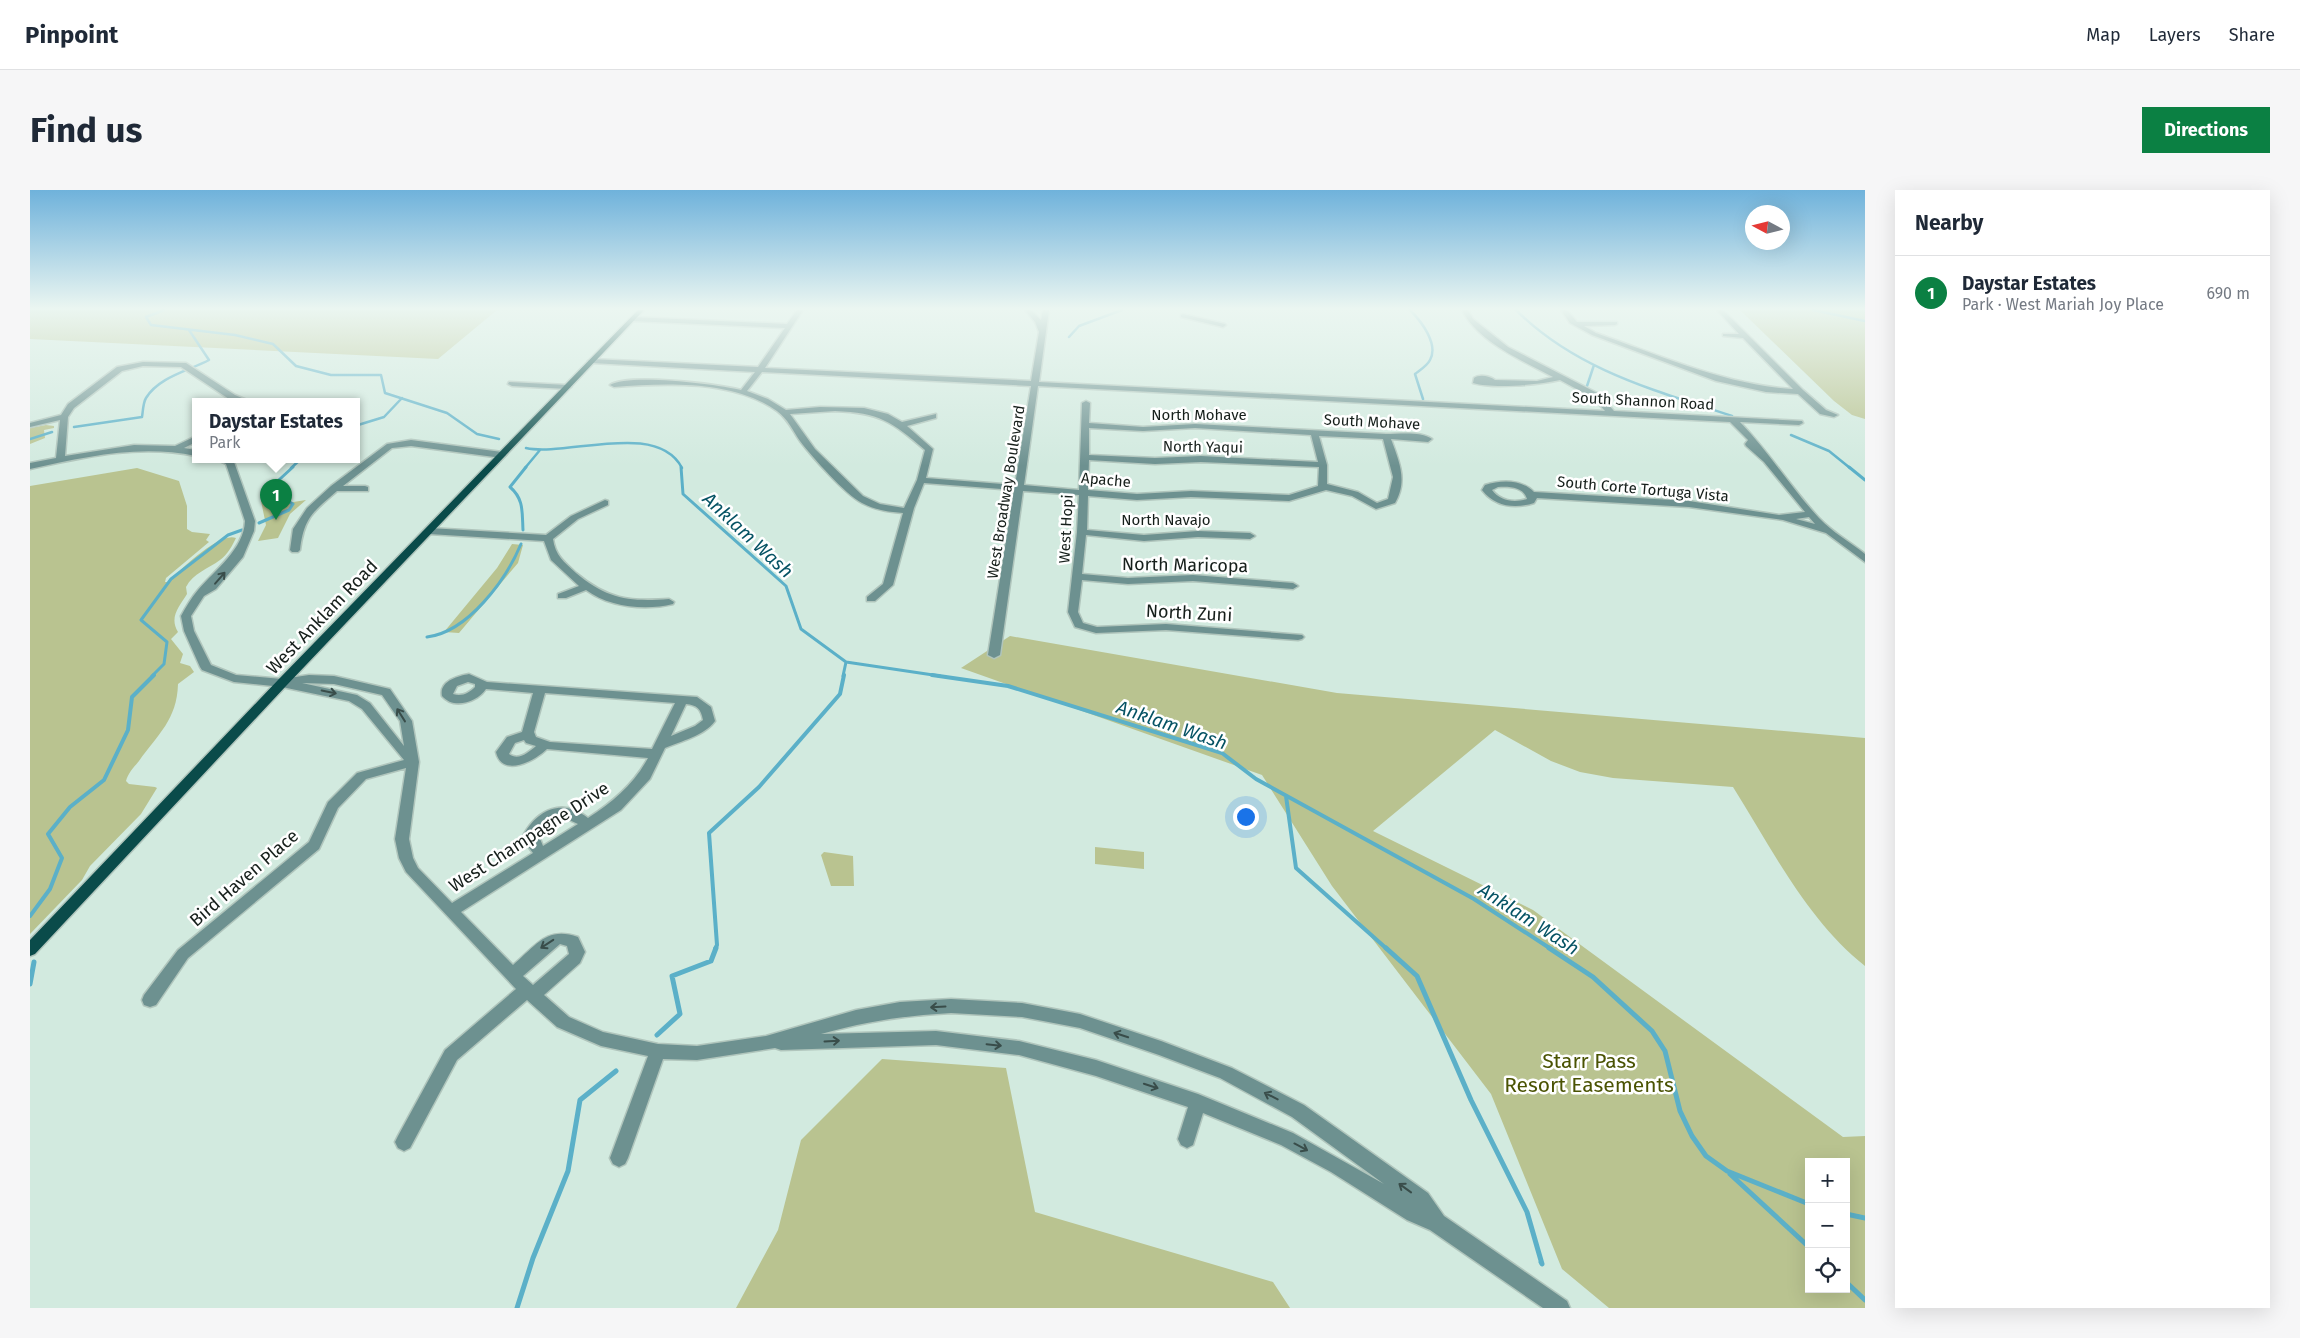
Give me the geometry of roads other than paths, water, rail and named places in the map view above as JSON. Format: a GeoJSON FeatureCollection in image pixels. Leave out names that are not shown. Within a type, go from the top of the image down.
{"type":"FeatureCollection","features":[{"type":"Feature","properties":{"kind":"main road","name":"West Anklam Road"},"geometry":{"type":"LineString","coordinates":[[30,950],[282,683],[591,362]]}},
{"type":"Feature","properties":{"kind":"street","name":"South Shannon Road"},"geometry":{"type":"LineString","coordinates":[[614,362],[1799,423]]}},
{"type":"Feature","properties":{"kind":"street"},"geometry":{"type":"LineString","coordinates":[[743,392],[765,362]]}},
{"type":"Feature","properties":{"kind":"street","name":"West Broadway Boulevard"},"geometry":{"type":"LineString","coordinates":[[994,654],[1039,362]]}},
{"type":"Feature","properties":{"kind":"street"},"geometry":{"type":"LineString","coordinates":[[1530,362],[1596,396],[1611,413]]}},
{"type":"Feature","properties":{"kind":"street"},"geometry":{"type":"LineString","coordinates":[[1672,362],[1719,379],[1766,390],[1800,392]]}},
{"type":"Feature","properties":{"kind":"street"},"geometry":{"type":"LineString","coordinates":[[1772,362],[1800,392],[1823,412],[1834,415]]}},
{"type":"Feature","properties":{"kind":"street"},"geometry":{"type":"LineString","coordinates":[[60,460],[64,417],[72,406],[111,373],[127,365],[183,365],[235,398]]}},
{"type":"Feature","properties":{"kind":"street"},"geometry":{"type":"LineString","coordinates":[[1494,382],[1537,383],[1559,378]]}},
{"type":"Feature","properties":{"kind":"street"},"geometry":{"type":"LineString","coordinates":[[614,385],[640,382],[712,386],[743,392],[764,400],[784,413],[805,442],[860,498],[878,507],[908,511]]}},
{"type":"Feature","properties":{"kind":"street"},"geometry":{"type":"LineString","coordinates":[[512,384],[567,387]]}},
{"type":"Feature","properties":{"kind":"street","name":"West Hopi"},"geometry":{"type":"LineString","coordinates":[[1079,625],[1074,612],[1082,532],[1086,403]]}},
{"type":"Feature","properties":{"kind":"street"},"geometry":{"type":"LineString","coordinates":[[784,413],[809,409],[863,411],[883,415],[902,426],[929,449],[921,480],[908,511],[888,585],[871,599]]}},
{"type":"Feature","properties":{"kind":"street"},"geometry":{"type":"LineString","coordinates":[[902,426],[933,416]]}},
{"type":"Feature","properties":{"kind":"street"},"geometry":{"type":"LineString","coordinates":[[30,425],[64,417]]}},
{"type":"Feature","properties":{"kind":"street"},"geometry":{"type":"LineString","coordinates":[[1733,420],[1751,441],[1750,444],[1766,460],[1811,514],[1829,531],[1865,559]]}},
{"type":"Feature","properties":{"kind":"street","name":"North Mohave"},"geometry":{"type":"LineString","coordinates":[[1085,425],[1143,429],[1195,426],[1314,432]]}},
{"type":"Feature","properties":{"kind":"street"},"geometry":{"type":"LineString","coordinates":[[1314,432],[1323,465],[1324,486],[1355,494],[1376,506],[1392,501],[1399,488],[1398,474],[1386,437]]}},
{"type":"Feature","properties":{"kind":"street","name":"South Mohave"},"geometry":{"type":"LineString","coordinates":[[1314,432],[1428,439]]}},
{"type":"Feature","properties":{"kind":"street"},"geometry":{"type":"LineString","coordinates":[[178,448],[192,441]]}},
{"type":"Feature","properties":{"kind":"street"},"geometry":{"type":"LineString","coordinates":[[296,550],[298,529],[301,521],[334,488],[396,443],[410,443],[502,455]]}},
{"type":"Feature","properties":{"kind":"street"},"geometry":{"type":"LineString","coordinates":[[30,466],[134,448],[178,448],[192,452]]}},
{"type":"Feature","properties":{"kind":"street","name":"North Yaqui"},"geometry":{"type":"LineString","coordinates":[[1084,457],[1139,460],[1201,459],[1323,465]]}},
{"type":"Feature","properties":{"kind":"street"},"geometry":{"type":"LineString","coordinates":[[230,463],[250,520],[251,529],[239,551],[200,594],[186,616],[189,631],[206,667],[234,678],[282,683],[353,698],[366,706],[397,746],[413,762]]}},
{"type":"Feature","properties":{"kind":"street","name":"Apache"},"geometry":{"type":"LineString","coordinates":[[921,480],[1137,497],[1199,494],[1289,498],[1324,486]]}},
{"type":"Feature","properties":{"kind":"street"},"geometry":{"type":"LineString","coordinates":[[334,488],[366,489]]}},
{"type":"Feature","properties":{"kind":"street","name":"South Corte Tortuga Vista"},"geometry":{"type":"LineString","coordinates":[[1532,495],[1689,504],[1779,518],[1811,514]]}},
{"type":"Feature","properties":{"kind":"street"},"geometry":{"type":"LineString","coordinates":[[429,531],[548,538],[560,527],[580,514],[605,503]]}},
{"type":"Feature","properties":{"kind":"street"},"geometry":{"type":"LineString","coordinates":[[1779,518],[1829,531]]}},
{"type":"Feature","properties":{"kind":"street","name":"North Navajo"},"geometry":{"type":"LineString","coordinates":[[1082,532],[1144,538],[1198,534],[1250,536]]}},
{"type":"Feature","properties":{"kind":"street"},"geometry":{"type":"LineString","coordinates":[[548,538],[551,556],[585,587],[612,601],[645,604],[669,602]]}},
{"type":"Feature","properties":{"kind":"street","name":"North Maricopa"},"geometry":{"type":"LineString","coordinates":[[1078,577],[1128,581],[1193,578],[1292,586]]}},
{"type":"Feature","properties":{"kind":"street"},"geometry":{"type":"LineString","coordinates":[[562,596],[585,587]]}},
{"type":"Feature","properties":{"kind":"street","name":"North Zuni"},"geometry":{"type":"LineString","coordinates":[[1079,625],[1096,630],[1166,627],[1298,638]]}},
{"type":"Feature","properties":{"kind":"street"},"geometry":{"type":"LineString","coordinates":[[282,683],[301,678],[333,679],[386,692],[406,721],[413,762],[402,838],[406,858],[414,872],[451,911],[530,993],[563,1022],[601,1040],[658,1051],[697,1053],[766,1043],[936,1038],[1019,1048],[1096,1068],[1198,1102],[1287,1139],[1414,1213],[1437,1223],[1560,1308]]}},
{"type":"Feature","properties":{"kind":"street"},"geometry":{"type":"LineString","coordinates":[[482,685],[540,689],[682,700],[697,702],[707,710],[709,721],[699,729],[658,749],[545,744],[530,740],[529,734],[540,689]]}},
{"type":"Feature","properties":{"kind":"street","name":"West Champagne Drive"},"geometry":{"type":"LineString","coordinates":[[451,911],[617,805],[645,776],[682,700]]}},
{"type":"Feature","properties":{"kind":"street"},"geometry":{"type":"LineString","coordinates":[[529,734],[506,744],[502,752],[506,759],[516,761],[528,759],[545,744]]}},
{"type":"Feature","properties":{"kind":"street","name":"Bird Haven Place"},"geometry":{"type":"LineString","coordinates":[[150,1000],[183,954],[314,845],[333,805],[362,776],[413,762]]}},
{"type":"Feature","properties":{"kind":"street"},"geometry":{"type":"LineString","coordinates":[[542,854],[534,845],[531,834],[538,822],[545,817],[562,812],[570,812],[577,814],[588,825]]}},
{"type":"Feature","properties":{"kind":"street"},"geometry":{"type":"LineString","coordinates":[[404,1142],[451,1055],[575,958],[578,952],[574,941],[560,938],[553,940],[546,944],[513,975]]}},
{"type":"Feature","properties":{"kind":"street"},"geometry":{"type":"LineString","coordinates":[[766,1043],[856,1017],[900,1008],[951,1006],[1022,1010],[1080,1021],[1161,1048],[1226,1073],[1298,1111],[1421,1200],[1437,1223]]}},
{"type":"Feature","properties":{"kind":"street"},"geometry":{"type":"LineString","coordinates":[[619,1158],[658,1051]]}},
{"type":"Feature","properties":{"kind":"street"},"geometry":{"type":"LineString","coordinates":[[1187,1139],[1198,1102]]}},
{"type":"Feature","properties":{"kind":"waterway"},"geometry":{"type":"LineString","coordinates":[[74,427],[142,417],[146,398],[158,385],[204,362]]}},
{"type":"Feature","properties":{"kind":"waterway","name":"Anklam Wash"},"geometry":{"type":"LineString","coordinates":[[292,362],[296,366],[331,375],[381,375],[385,393],[402,398]]}},
{"type":"Feature","properties":{"kind":"waterway"},"geometry":{"type":"LineString","coordinates":[[1423,399],[1415,374],[1429,362]]}},
{"type":"Feature","properties":{"kind":"waterway"},"geometry":{"type":"LineString","coordinates":[[1589,362],[1645,387],[1732,416]]}},
{"type":"Feature","properties":{"kind":"waterway"},"geometry":{"type":"LineString","coordinates":[[1587,386],[1594,365]]}},
{"type":"Feature","properties":{"kind":"waterway"},"geometry":{"type":"LineString","coordinates":[[360,424],[384,417],[402,398]]}},
{"type":"Feature","properties":{"kind":"waterway","name":"Anklam Wash"},"geometry":{"type":"LineString","coordinates":[[402,398],[447,413],[477,434],[499,439]]}},
{"type":"Feature","properties":{"kind":"waterway"},"geometry":{"type":"LineString","coordinates":[[30,439],[52,432]]}},
{"type":"Feature","properties":{"kind":"waterway"},"geometry":{"type":"LineString","coordinates":[[1791,435],[1829,451],[1850,468]]}},
{"type":"Feature","properties":{"kind":"waterway","name":"Anklam Wash"},"geometry":{"type":"LineString","coordinates":[[526,448],[543,449],[632,443],[653,446],[670,454],[682,468]]}},
{"type":"Feature","properties":{"kind":"waterway"},"geometry":{"type":"LineString","coordinates":[[525,468],[540,450]]}},
{"type":"Feature","properties":{"kind":"waterway"},"geometry":{"type":"LineString","coordinates":[[291,468],[297,463]]}},
{"type":"Feature","properties":{"kind":"waterway"},"geometry":{"type":"LineString","coordinates":[[259,523],[289,510],[293,504],[268,490],[293,467]]}},
{"type":"Feature","properties":{"kind":"waterway"},"geometry":{"type":"LineString","coordinates":[[523,530],[520,501],[510,487],[526,467]]}},
{"type":"Feature","properties":{"kind":"waterway","name":"Anklam Wash"},"geometry":{"type":"LineString","coordinates":[[681,467],[683,494],[786,586],[801,629],[846,662]]}},
{"type":"Feature","properties":{"kind":"waterway"},"geometry":{"type":"LineString","coordinates":[[1849,467],[1865,480]]}},
{"type":"Feature","properties":{"kind":"waterway"},"geometry":{"type":"LineString","coordinates":[[152,676],[164,664],[167,642],[141,620],[171,579],[228,535],[242,530]]}},
{"type":"Feature","properties":{"kind":"waterway"},"geometry":{"type":"LineString","coordinates":[[427,637],[442,633],[471,615],[484,602],[506,573],[521,544]]}},
{"type":"Feature","properties":{"kind":"waterway"},"geometry":{"type":"LineString","coordinates":[[843,676],[846,662]]}},
{"type":"Feature","properties":{"kind":"waterway","name":"Anklam Wash"},"geometry":{"type":"LineString","coordinates":[[846,662],[940,676]]}},
{"type":"Feature","properties":{"kind":"waterway"},"geometry":{"type":"LineString","coordinates":[[30,916],[50,889],[62,858],[48,834],[70,807],[104,780],[128,730],[132,697],[154,675]]}},
{"type":"Feature","properties":{"kind":"waterway"},"geometry":{"type":"LineString","coordinates":[[715,949],[717,945],[709,833],[759,787],[840,694],[844,675]]}},
{"type":"Feature","properties":{"kind":"waterway","name":"Anklam Wash"},"geometry":{"type":"LineString","coordinates":[[932,675],[1008,686],[1222,753],[1256,779],[1474,899],[1551,949]]}},
{"type":"Feature","properties":{"kind":"waterway"},"geometry":{"type":"LineString","coordinates":[[1286,796],[1296,868],[1387,949]]}},
{"type":"Feature","properties":{"kind":"waterway"},"geometry":{"type":"LineString","coordinates":[[657,1035],[680,1014],[672,976],[711,961],[716,948]]}},
{"type":"Feature","properties":{"kind":"waterway"},"geometry":{"type":"LineString","coordinates":[[1386,948],[1417,976],[1471,1100],[1527,1212],[1542,1264],[1541,1262]]}},
{"type":"Feature","properties":{"kind":"waterway","name":"Anklam Wash"},"geometry":{"type":"LineString","coordinates":[[1549,948],[1593,977],[1652,1031],[1665,1051],[1680,1111],[1692,1136],[1706,1156],[1727,1171],[1807,1203]]}},
{"type":"Feature","properties":{"kind":"waterway"},"geometry":{"type":"LineString","coordinates":[[30,984],[34,962]]}},
{"type":"Feature","properties":{"kind":"waterway"},"geometry":{"type":"LineString","coordinates":[[517,1308],[533,1258],[568,1171],[580,1100],[616,1071]]}},
{"type":"Feature","properties":{"kind":"waterway"},"geometry":{"type":"LineString","coordinates":[[1730,1174],[1805,1243]]}},
{"type":"Feature","properties":{"kind":"waterway","name":"Anklam Wash"},"geometry":{"type":"LineString","coordinates":[[1850,1215],[1865,1218]]}},
{"type":"Feature","properties":{"kind":"waterway"},"geometry":{"type":"LineString","coordinates":[[1850,1286],[1865,1300]]}},
{"type":"Feature","properties":{"kind":"place","name":"Daystar Estates"},"geometry":{"type":"Point","coordinates":[276,520]}},
{"type":"Feature","properties":{"kind":"park label","name":"Starr Pass Resort Easements"},"geometry":{"type":"Point","coordinates":[1589,1073]}}]}
